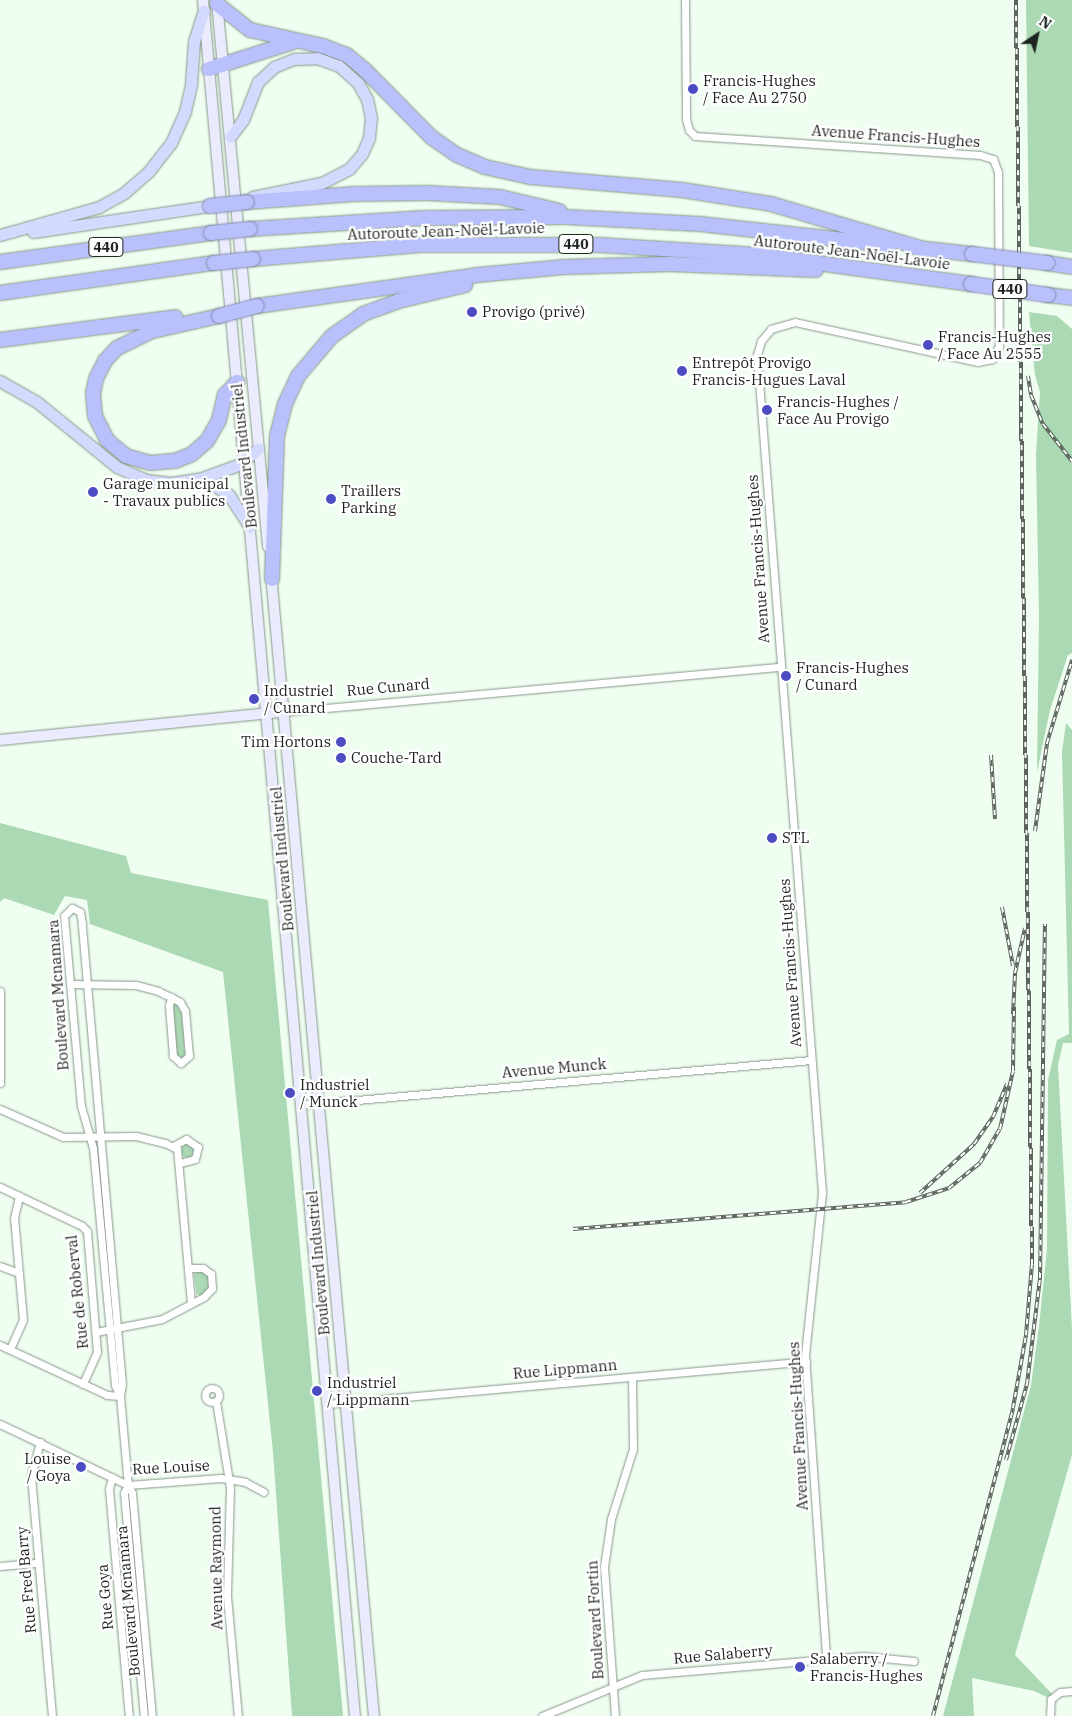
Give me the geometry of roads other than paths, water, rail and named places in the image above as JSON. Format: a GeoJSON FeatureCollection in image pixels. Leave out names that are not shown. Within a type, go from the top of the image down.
{"type":"FeatureCollection","features":[{"type":"Feature","properties":{"kind":"highway"},"geometry":{"type":"LineString","coordinates":[[217,2],[244,28],[293,42],[329,48],[352,58],[431,137],[457,155],[491,169],[530,177],[662,188],[752,201],[802,211],[924,249]]}},
{"type":"Feature","properties":{"kind":"highway"},"geometry":{"type":"LineString","coordinates":[[210,69],[293,42]]}},
{"type":"Feature","properties":{"kind":"highway"},"geometry":{"type":"LineString","coordinates":[[210,206],[247,200],[354,194],[448,194],[500,197],[586,218]]}},
{"type":"Feature","properties":{"kind":"highway","name":"Autoroute Jean-Noël-Lavoie"},"geometry":{"type":"LineString","coordinates":[[0,262],[250,229],[424,218],[586,218],[724,226],[1072,266]]}},
{"type":"Feature","properties":{"kind":"highway","name":"Autoroute Jean-Noël-Lavoie"},"geometry":{"type":"LineString","coordinates":[[0,293],[253,259],[410,246],[586,244],[759,255],[1072,298]]}},
{"type":"Feature","properties":{"kind":"highway"},"geometry":{"type":"LineString","coordinates":[[0,340],[219,313],[257,306],[534,269],[670,264],[899,273]]}},
{"type":"Feature","properties":{"kind":"highway"},"geometry":{"type":"LineString","coordinates":[[272,579],[279,425],[288,395],[311,358],[340,329],[380,307],[534,269]]}},
{"type":"Feature","properties":{"kind":"highway"},"geometry":{"type":"LineString","coordinates":[[219,313],[152,331],[117,348],[105,361],[96,379],[93,393],[95,416],[107,440],[121,453],[144,462],[168,463],[192,454],[207,441],[219,420],[225,395],[237,382]]}},
{"type":"Feature","properties":{"kind":"main road"},"geometry":{"type":"LineString","coordinates":[[0,236],[99,207],[130,188],[155,165],[170,143],[185,111],[191,84],[194,41],[204,5]]}},
{"type":"Feature","properties":{"kind":"main road"},"geometry":{"type":"LineString","coordinates":[[230,137],[243,120],[258,82],[274,67],[294,59],[317,58],[339,66],[358,82],[369,105],[369,138],[362,154],[349,169],[321,183],[247,200]]}},
{"type":"Feature","properties":{"kind":"main road"},"geometry":{"type":"LineString","coordinates":[[0,236],[210,206]]}},
{"type":"Feature","properties":{"kind":"main road"},"geometry":{"type":"LineString","coordinates":[[0,381],[37,402],[108,461],[128,473],[164,483],[202,478],[244,460],[258,449]]}},
{"type":"Feature","properties":{"kind":"main road"},"geometry":{"type":"LineString","coordinates":[[202,478],[229,495],[250,527]]}},
{"type":"Feature","properties":{"kind":"street","name":"Avenue Francis-Hughes"},"geometry":{"type":"LineString","coordinates":[[685,0],[686,119],[689,130],[695,136],[980,154],[992,158],[998,169],[999,346],[992,359],[978,362],[795,322],[774,327],[760,344],[757,368],[822,1198],[806,1361],[826,1659]]}},
{"type":"Feature","properties":{"kind":"street","name":"Boulevard Industriel"},"geometry":{"type":"LineString","coordinates":[[217,2],[258,449],[272,579],[374,1716]]}},
{"type":"Feature","properties":{"kind":"street","name":"Boulevard Industriel"},"geometry":{"type":"LineString","coordinates":[[204,5],[355,1716]]}},
{"type":"Feature","properties":{"kind":"street","name":"Rue Cunard"},"geometry":{"type":"LineString","coordinates":[[0,740],[266,713],[780,667]]}},
{"type":"Feature","properties":{"kind":"street","name":"Boulevard Mcnamara"},"geometry":{"type":"LineString","coordinates":[[120,1396],[115,1385],[89,1138],[82,1112],[64,916],[72,908],[81,916],[118,1329],[122,1384],[120,1396],[128,1485],[132,1493],[152,1716]]}},
{"type":"Feature","properties":{"kind":"street"},"geometry":{"type":"LineString","coordinates":[[70,984],[136,985],[171,997],[181,1003],[185,1011],[189,1056],[181,1063],[173,1056],[168,1006],[171,997]]}},
{"type":"Feature","properties":{"kind":"street"},"geometry":{"type":"LineString","coordinates":[[0,991],[0,1083]]}},
{"type":"Feature","properties":{"kind":"street","name":"Avenue Munck"},"geometry":{"type":"LineString","coordinates":[[300,1105],[811,1060]]}},
{"type":"Feature","properties":{"kind":"street"},"geometry":{"type":"LineString","coordinates":[[0,1108],[64,1137],[136,1136],[173,1146],[178,1150],[191,1303]]}},
{"type":"Feature","properties":{"kind":"street"},"geometry":{"type":"LineString","coordinates":[[173,1146],[186,1139],[198,1147],[195,1159],[180,1163]]}},
{"type":"Feature","properties":{"kind":"street","name":"Rue de Roberval"},"geometry":{"type":"LineString","coordinates":[[0,1187],[86,1229],[96,1332],[96,1360],[83,1384]]}},
{"type":"Feature","properties":{"kind":"street"},"geometry":{"type":"LineString","coordinates":[[10,1349],[23,1323],[14,1214],[19,1196]]}},
{"type":"Feature","properties":{"kind":"street"},"geometry":{"type":"LineString","coordinates":[[0,1266],[19,1273]]}},
{"type":"Feature","properties":{"kind":"street"},"geometry":{"type":"LineString","coordinates":[[96,1332],[162,1319],[208,1293],[213,1282],[207,1270],[189,1268]]}},
{"type":"Feature","properties":{"kind":"street"},"geometry":{"type":"LineString","coordinates":[[0,1345],[83,1384],[120,1396]]}},
{"type":"Feature","properties":{"kind":"street","name":"Rue Lippmann"},"geometry":{"type":"LineString","coordinates":[[327,1404],[806,1361]]}},
{"type":"Feature","properties":{"kind":"street","name":"Boulevard Fortin"},"geometry":{"type":"LineString","coordinates":[[615,1716],[604,1560],[611,1519],[633,1449],[632,1376]]}},
{"type":"Feature","properties":{"kind":"street","name":"Avenue Raymond"},"geometry":{"type":"LineString","coordinates":[[216,1401],[228,1479],[227,1596],[238,1716]]}},
{"type":"Feature","properties":{"kind":"street","name":"Rue Louise"},"geometry":{"type":"LineString","coordinates":[[0,1424],[128,1485],[228,1479],[246,1482],[264,1492]]}},
{"type":"Feature","properties":{"kind":"street","name":"Rue Fred Barry"},"geometry":{"type":"LineString","coordinates":[[40,1442],[31,1476],[52,1716]]}},
{"type":"Feature","properties":{"kind":"street","name":"Rue Goya"},"geometry":{"type":"LineString","coordinates":[[112,1477],[109,1489],[129,1716]]}},
{"type":"Feature","properties":{"kind":"street","name":"Boulevard Mcnamara"},"geometry":{"type":"LineString","coordinates":[[128,1485],[124,1494],[144,1716]]}},
{"type":"Feature","properties":{"kind":"street"},"geometry":{"type":"LineString","coordinates":[[0,1566],[38,1563]]}},
{"type":"Feature","properties":{"kind":"street","name":"Rue Salaberry"},"geometry":{"type":"LineString","coordinates":[[542,1716],[642,1675],[867,1656],[914,1661]]}},
{"type":"Feature","properties":{"kind":"street"},"geometry":{"type":"LineString","coordinates":[[1050,1716],[1051,1699],[1060,1692],[1072,1691]]}},
{"type":"Feature","properties":{"kind":"railway"},"geometry":{"type":"LineString","coordinates":[[933,1716],[1013,1408],[1026,1335],[1032,1264],[1016,0]]}},
{"type":"Feature","properties":{"kind":"railway"},"geometry":{"type":"LineString","coordinates":[[1028,376],[1031,395],[1043,424],[1072,461]]}},
{"type":"Feature","properties":{"kind":"railway"},"geometry":{"type":"LineString","coordinates":[[1035,831],[1047,743],[1072,660]]}},
{"type":"Feature","properties":{"kind":"railway"},"geometry":{"type":"LineString","coordinates":[[991,755],[995,819]]}},
{"type":"Feature","properties":{"kind":"railway"},"geometry":{"type":"LineString","coordinates":[[1002,907],[1013,966]]}},
{"type":"Feature","properties":{"kind":"railway"},"geometry":{"type":"LineString","coordinates":[[1006,1460],[1027,1384],[1040,1278],[1045,924]]}},
{"type":"Feature","properties":{"kind":"railway"},"geometry":{"type":"LineString","coordinates":[[1013,1014],[1015,973],[1025,928]]}},
{"type":"Feature","properties":{"kind":"railway"},"geometry":{"type":"LineString","coordinates":[[573,1229],[906,1202],[949,1188],[980,1163],[1000,1129],[1013,1071],[1014,1007]]}},
{"type":"Feature","properties":{"kind":"railway"},"geometry":{"type":"LineString","coordinates":[[920,1193],[974,1144],[993,1117],[1007,1084]]}},
{"type":"Feature","properties":{"kind":"place","name":"Francis-Hughes / Face Au 2750"},"geometry":{"type":"Point","coordinates":[693,89]}},
{"type":"Feature","properties":{"kind":"place","name":"Provigo (privé)"},"geometry":{"type":"Point","coordinates":[472,312]}},
{"type":"Feature","properties":{"kind":"place","name":"Francis-Hughes / Face Au 2555"},"geometry":{"type":"Point","coordinates":[928,345]}},
{"type":"Feature","properties":{"kind":"place","name":"Entrepôt Provigo Francis-Hugues Laval"},"geometry":{"type":"Point","coordinates":[682,371]}},
{"type":"Feature","properties":{"kind":"place","name":"Francis-Hughes / Face Au Provigo"},"geometry":{"type":"Point","coordinates":[767,410]}},
{"type":"Feature","properties":{"kind":"place","name":"Garage municipal - Travaux publics"},"geometry":{"type":"Point","coordinates":[93,492]}},
{"type":"Feature","properties":{"kind":"place","name":"Traillers Parking"},"geometry":{"type":"Point","coordinates":[331,499]}},
{"type":"Feature","properties":{"kind":"place","name":"Francis-Hughes / Cunard"},"geometry":{"type":"Point","coordinates":[786,676]}},
{"type":"Feature","properties":{"kind":"place","name":"Industriel / Cunard"},"geometry":{"type":"Point","coordinates":[254,699]}},
{"type":"Feature","properties":{"kind":"place","name":"Tim Hortons"},"geometry":{"type":"Point","coordinates":[341,742]}},
{"type":"Feature","properties":{"kind":"place","name":"Couche-Tard"},"geometry":{"type":"Point","coordinates":[341,758]}},
{"type":"Feature","properties":{"kind":"place","name":"STL"},"geometry":{"type":"Point","coordinates":[772,838]}},
{"type":"Feature","properties":{"kind":"place","name":"Industriel / Munck"},"geometry":{"type":"Point","coordinates":[290,1093]}},
{"type":"Feature","properties":{"kind":"place","name":"Industriel / Lippmann"},"geometry":{"type":"Point","coordinates":[317,1391]}},
{"type":"Feature","properties":{"kind":"place","name":"Louise / Goya"},"geometry":{"type":"Point","coordinates":[81,1467]}},
{"type":"Feature","properties":{"kind":"place","name":"Salaberry / Francis-Hughes"},"geometry":{"type":"Point","coordinates":[800,1667]}}]}
